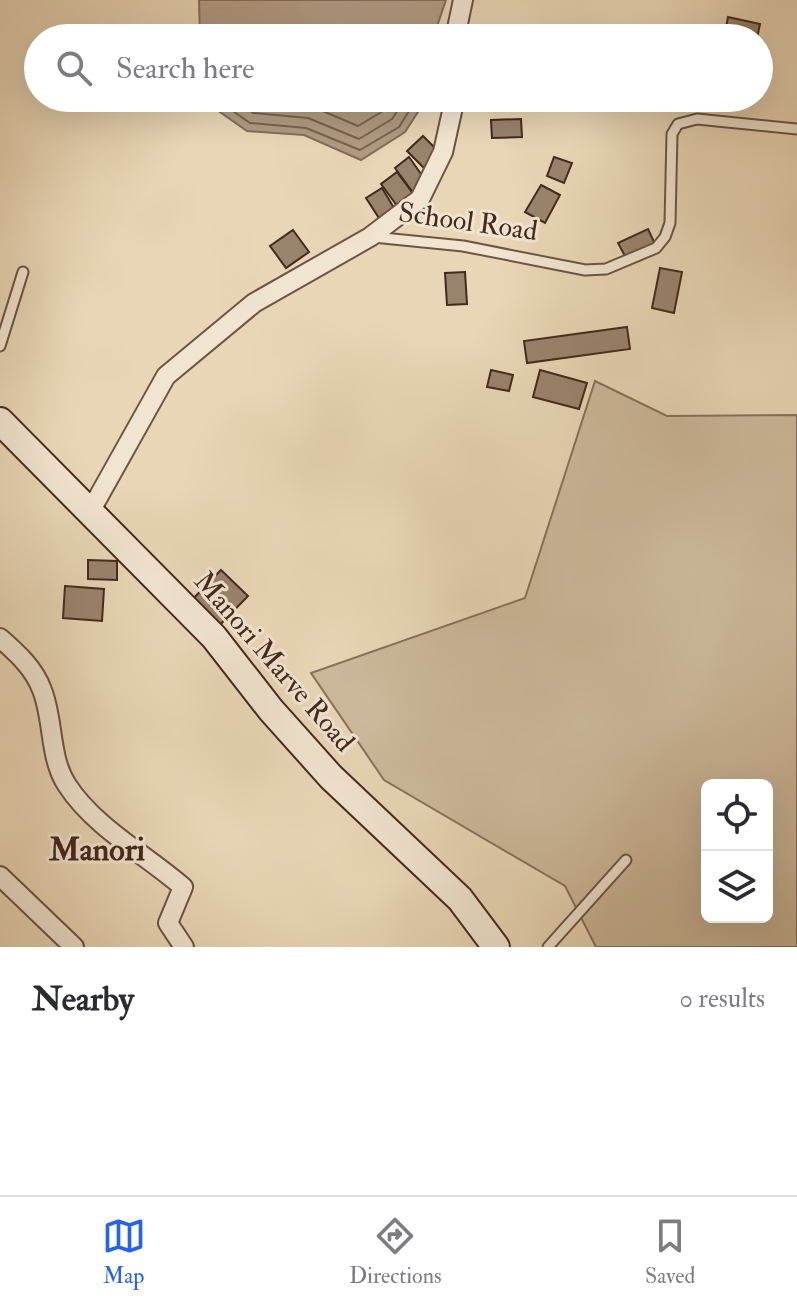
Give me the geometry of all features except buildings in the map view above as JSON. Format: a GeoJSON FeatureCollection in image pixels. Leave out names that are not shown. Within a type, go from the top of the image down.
{"type":"FeatureCollection","features":[{"type":"Feature","properties":{"kind":"main road","name":"Manori Marve Road"},"geometry":{"type":"LineString","coordinates":[[1,425],[91,510],[214,637],[271,710],[331,777],[460,899],[496,947]]}},
{"type":"Feature","properties":{"kind":"street"},"geometry":{"type":"LineString","coordinates":[[458,24],[463,0]]}},
{"type":"Feature","properties":{"kind":"street"},"geometry":{"type":"LineString","coordinates":[[370,237],[420,199],[443,152],[452,112]]}},
{"type":"Feature","properties":{"kind":"street","name":"School Road"},"geometry":{"type":"LineString","coordinates":[[91,510],[166,376],[254,303],[370,237]]}},
{"type":"Feature","properties":{"kind":"street"},"geometry":{"type":"LineString","coordinates":[[0,638],[25,660],[42,689],[55,756],[67,785],[99,819],[183,887],[168,923],[184,947]]}},
{"type":"Feature","properties":{"kind":"street"},"geometry":{"type":"LineString","coordinates":[[0,876],[74,947]]}},
{"type":"Feature","properties":{"kind":"lane","name":"School Road"},"geometry":{"type":"LineString","coordinates":[[370,237],[463,246],[585,270],[606,269],[656,248],[665,237],[670,223],[672,134],[678,124],[687,119],[697,119],[797,129]]}},
{"type":"Feature","properties":{"kind":"lane"},"geometry":{"type":"LineString","coordinates":[[0,346],[23,272]]}},
{"type":"Feature","properties":{"kind":"lane"},"geometry":{"type":"LineString","coordinates":[[548,947],[626,860]]}},
{"type":"Feature","properties":{"kind":"shaded area"},"geometry":{"type":"Polygon","coordinates":[[[595,381],[667,416],[797,415],[797,947],[596,947],[565,886],[384,780],[311,673],[525,598],[595,381]]]}},
{"type":"Feature","properties":{"kind":"water"},"geometry":{"type":"Polygon","coordinates":[[[199,0],[446,0],[438,24],[200,24],[199,0]]]}},
{"type":"Feature","properties":{"kind":"water"},"geometry":{"type":"Polygon","coordinates":[[[220,112],[418,112],[405,132],[361,160],[304,135],[247,131],[220,112]]]}},
{"type":"Feature","properties":{"kind":"district","name":"Manori"},"geometry":{"type":"Point","coordinates":[97,850]}}]}
